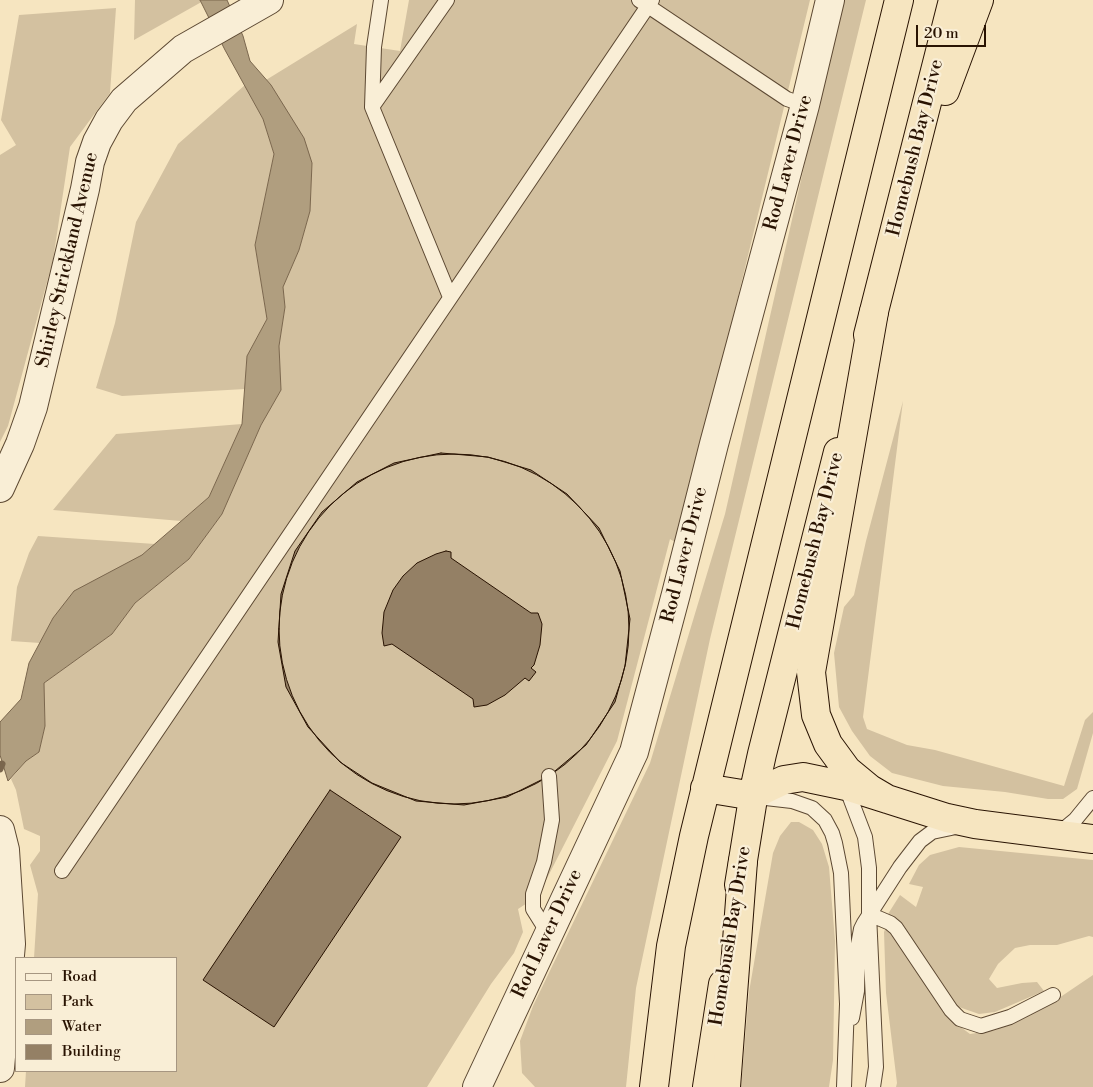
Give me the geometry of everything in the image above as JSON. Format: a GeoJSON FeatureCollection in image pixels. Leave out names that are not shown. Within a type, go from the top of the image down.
{"type":"FeatureCollection","features":[{"type":"Feature","properties":{"kind":"highway"},"geometry":{"type":"LineString","coordinates":[[654,1087],[671,946],[705,788],[899,0]]}},
{"type":"Feature","properties":{"kind":"highway","name":"Homebush Bay Drive"},"geometry":{"type":"LineString","coordinates":[[707,1087],[742,861],[762,754],[953,0]]}},
{"type":"Feature","properties":{"kind":"highway"},"geometry":{"type":"LineString","coordinates":[[902,202],[979,0]]}},
{"type":"Feature","properties":{"kind":"highway"},"geometry":{"type":"LineString","coordinates":[[874,312],[811,672],[816,715],[828,744],[847,770],[864,785],[887,799]]}},
{"type":"Feature","properties":{"kind":"highway"},"geometry":{"type":"LineString","coordinates":[[705,788],[754,796],[774,784],[793,778],[814,778],[846,786],[947,818],[975,824],[1093,838]]}},
{"type":"Feature","properties":{"kind":"highway"},"geometry":{"type":"LineString","coordinates":[[726,1087],[742,861]]}},
{"type":"Feature","properties":{"kind":"street","name":"Shirley Strickland Avenue"},"geometry":{"type":"LineString","coordinates":[[0,488],[28,424],[43,368],[90,162],[97,142],[109,120],[124,100],[183,49],[269,0]]}},
{"type":"Feature","properties":{"kind":"street","name":"Rod Laver Drive"},"geometry":{"type":"LineString","coordinates":[[477,1087],[634,752],[805,105],[830,0]]}},
{"type":"Feature","properties":{"kind":"street","name":"Shirley Strickland Avenue"},"geometry":{"type":"LineString","coordinates":[[0,467],[28,424]]}},
{"type":"Feature","properties":{"kind":"street"},"geometry":{"type":"LineString","coordinates":[[0,1068],[10,944],[2,840]]}},
{"type":"Feature","properties":{"kind":"lane"},"geometry":{"type":"LineString","coordinates":[[381,0],[374,47],[372,107],[450,297]]}},
{"type":"Feature","properties":{"kind":"lane"},"geometry":{"type":"LineString","coordinates":[[372,107],[447,0]]}},
{"type":"Feature","properties":{"kind":"lane"},"geometry":{"type":"LineString","coordinates":[[62,871],[450,297],[646,2],[787,99],[805,105]]}},
{"type":"Feature","properties":{"kind":"lane"},"geometry":{"type":"LineString","coordinates":[[828,744],[865,837],[870,868],[876,1067],[873,1087]]}},
{"type":"Feature","properties":{"kind":"lane"},"geometry":{"type":"LineString","coordinates":[[548,776],[552,820],[544,862],[533,894],[533,909],[548,933]]}},
{"type":"Feature","properties":{"kind":"lane"},"geometry":{"type":"LineString","coordinates":[[754,796],[792,801],[806,805],[821,815],[832,833],[841,873],[847,1036],[844,1087]]}},
{"type":"Feature","properties":{"kind":"lane"},"geometry":{"type":"LineString","coordinates":[[1057,834],[1075,820],[1093,798]]}},
{"type":"Feature","properties":{"kind":"lane"},"geometry":{"type":"LineString","coordinates":[[847,1036],[857,1000],[858,945],[861,929],[870,914],[913,848],[926,836],[942,829],[975,824]]}},
{"type":"Feature","properties":{"kind":"lane"},"geometry":{"type":"LineString","coordinates":[[870,914],[896,928],[951,1010],[960,1019],[981,1026],[1010,1017],[1053,995]]}},
{"type":"Feature","properties":{"kind":"green space"},"geometry":{"type":"Polygon","coordinates":[[[135,0],[205,0],[134,40],[135,0]]]}},
{"type":"Feature","properties":{"kind":"green space"},"geometry":{"type":"Polygon","coordinates":[[[409,0],[810,0],[678,544],[670,539],[617,741],[538,896],[518,909],[523,932],[514,953],[491,984],[427,1087],[25,1087],[26,1072],[178,1072],[178,957],[34,957],[38,894],[30,865],[40,851],[40,836],[24,829],[16,790],[11,779],[26,761],[39,752],[45,726],[44,683],[112,634],[135,603],[189,559],[222,514],[261,425],[281,390],[279,346],[285,307],[283,287],[299,250],[310,211],[312,163],[271,85],[266,80],[357,24],[354,44],[400,51],[409,0]]]}},
{"type":"Feature","properties":{"kind":"green space"},"geometry":{"type":"Polygon","coordinates":[[[842,0],[866,0],[710,639],[636,988],[626,1087],[535,1087],[522,1073],[520,1041],[533,1006],[650,763],[725,514],[842,0]]]}},
{"type":"Feature","properties":{"kind":"green space"},"geometry":{"type":"Polygon","coordinates":[[[116,8],[110,93],[70,147],[53,260],[8,426],[0,442],[0,155],[16,145],[1,120],[19,15],[116,8]]]}},
{"type":"Feature","properties":{"kind":"green space"},"geometry":{"type":"Polygon","coordinates":[[[245,85],[263,119],[274,154],[255,245],[267,319],[247,356],[245,389],[122,396],[96,388],[115,323],[136,222],[178,144],[245,85]]]}},
{"type":"Feature","properties":{"kind":"green space"},"geometry":{"type":"Polygon","coordinates":[[[903,401],[863,717],[867,729],[907,745],[935,750],[1064,786],[1085,720],[1093,712],[1093,733],[1077,789],[1063,799],[1048,799],[1005,792],[943,786],[892,773],[870,756],[852,731],[839,707],[834,653],[844,607],[854,595],[866,541],[903,401]]]}},
{"type":"Feature","properties":{"kind":"green space"},"geometry":{"type":"Polygon","coordinates":[[[242,424],[209,497],[181,521],[53,510],[116,434],[242,424]]]}},
{"type":"Feature","properties":{"kind":"green space"},"geometry":{"type":"Polygon","coordinates":[[[38,536],[155,544],[53,618],[40,643],[11,641],[17,587],[29,553],[38,536]]]}},
{"type":"Feature","properties":{"kind":"green space"},"geometry":{"type":"Polygon","coordinates":[[[791,822],[799,822],[813,830],[822,844],[829,867],[835,941],[833,1060],[829,1087],[741,1087],[749,992],[773,853],[780,836],[791,822]]]}},
{"type":"Feature","properties":{"kind":"green space"},"geometry":{"type":"Polygon","coordinates":[[[959,847],[1093,860],[1093,937],[1089,936],[1057,945],[1030,945],[1015,948],[998,964],[989,979],[997,988],[1037,982],[1044,991],[995,1012],[979,1014],[956,1006],[907,931],[888,914],[900,895],[916,907],[923,887],[909,884],[919,865],[930,855],[959,847]]]}},
{"type":"Feature","properties":{"kind":"green space"},"geometry":{"type":"Polygon","coordinates":[[[886,927],[898,941],[946,1016],[970,1034],[996,1030],[1056,1000],[1093,975],[1093,1087],[896,1087],[886,993],[884,932],[886,927]]]}},
{"type":"Feature","properties":{"kind":"water"},"geometry":{"type":"Polygon","coordinates":[[[200,0],[227,0],[243,36],[250,61],[271,85],[304,138],[312,163],[310,211],[299,250],[283,287],[285,307],[279,346],[281,390],[261,425],[222,514],[189,559],[135,603],[112,634],[44,683],[45,726],[39,752],[26,761],[8,781],[0,755],[0,722],[21,699],[29,663],[53,618],[74,591],[142,555],[209,497],[242,424],[247,356],[267,319],[255,245],[274,154],[263,119],[200,0]]]}},
{"type":"Feature","properties":{"kind":"building"},"geometry":{"type":"Polygon","coordinates":[[[441,453],[488,457],[531,470],[567,494],[599,528],[620,571],[630,619],[625,666],[615,702],[586,745],[549,776],[507,797],[464,805],[416,801],[372,783],[340,762],[308,727],[286,687],[278,642],[281,594],[295,551],[322,512],[357,482],[394,463],[441,453]],[[446,551],[436,554],[417,563],[403,576],[393,590],[384,612],[382,633],[384,646],[392,644],[473,699],[474,707],[487,705],[505,695],[525,678],[529,681],[536,672],[531,668],[534,665],[540,645],[542,624],[538,613],[531,613],[451,558],[451,552],[446,551]]]}},
{"type":"Feature","properties":{"kind":"building"},"geometry":{"type":"Polygon","coordinates":[[[454,454],[488,457],[521,467],[551,483],[578,505],[600,532],[616,562],[626,595],[629,629],[626,663],[616,696],[600,726],[578,753],[551,775],[521,791],[488,801],[454,804],[420,801],[387,791],[357,775],[330,753],[308,726],[292,696],[282,663],[279,629],[282,595],[292,562],[308,532],[330,505],[357,483],[387,467],[420,457],[454,454]]]}},
{"type":"Feature","properties":{"kind":"building"},"geometry":{"type":"Polygon","coordinates":[[[330,790],[401,837],[274,1027],[203,980],[330,790]]]}},
{"type":"Feature","properties":{"kind":"waterway"},"geometry":{"type":"LineString","coordinates":[[0,769],[2,764]]}}]}
